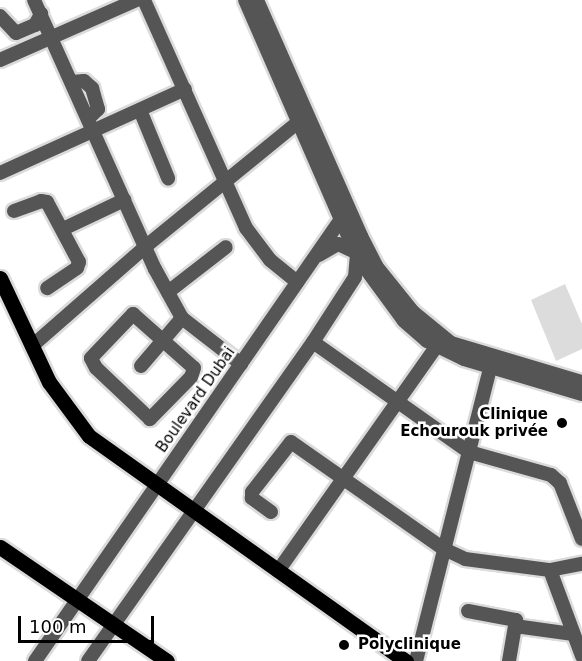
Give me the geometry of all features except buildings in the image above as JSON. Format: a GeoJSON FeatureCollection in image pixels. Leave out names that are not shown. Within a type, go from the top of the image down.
{"type":"FeatureCollection","features":[{"type":"Feature","properties":{"kind":"main road"},"geometry":{"type":"LineString","coordinates":[[0,278],[32,346],[72,418],[108,453],[193,510],[406,661]]}},
{"type":"Feature","properties":{"kind":"main road"},"geometry":{"type":"LineString","coordinates":[[0,546],[167,661]]}},
{"type":"Feature","properties":{"kind":"street"},"geometry":{"type":"LineString","coordinates":[[34,0],[145,247],[182,318],[241,364]]}},
{"type":"Feature","properties":{"kind":"street"},"geometry":{"type":"LineString","coordinates":[[0,60],[137,0]]}},
{"type":"Feature","properties":{"kind":"street"},"geometry":{"type":"LineString","coordinates":[[144,0],[256,244],[297,282]]}},
{"type":"Feature","properties":{"kind":"street"},"geometry":{"type":"LineString","coordinates":[[88,661],[193,510],[366,271],[360,234],[245,0]]}},
{"type":"Feature","properties":{"kind":"street"},"geometry":{"type":"LineString","coordinates":[[257,0],[341,219],[366,271],[404,321],[439,342],[582,394]]}},
{"type":"Feature","properties":{"kind":"street"},"geometry":{"type":"LineString","coordinates":[[0,17],[16,33],[35,24],[41,14]]}},
{"type":"Feature","properties":{"kind":"street"},"geometry":{"type":"LineString","coordinates":[[0,173],[185,89]]}},
{"type":"Feature","properties":{"kind":"street"},"geometry":{"type":"LineString","coordinates":[[140,110],[168,178]]}},
{"type":"Feature","properties":{"kind":"street"},"geometry":{"type":"LineString","coordinates":[[32,346],[145,247],[303,119]]}},
{"type":"Feature","properties":{"kind":"street"},"geometry":{"type":"LineString","coordinates":[[63,229],[124,200]]}},
{"type":"Feature","properties":{"kind":"street"},"geometry":{"type":"LineString","coordinates":[[14,211],[47,202],[79,262],[77,268],[47,288]]}},
{"type":"Feature","properties":{"kind":"street","name":"Boulevard Dubai"},"geometry":{"type":"LineString","coordinates":[[35,661],[341,219]]}},
{"type":"Feature","properties":{"kind":"street"},"geometry":{"type":"LineString","coordinates":[[357,253],[360,234]]}},
{"type":"Feature","properties":{"kind":"street"},"geometry":{"type":"LineString","coordinates":[[307,268],[330,245],[338,244],[357,253]]}},
{"type":"Feature","properties":{"kind":"street"},"geometry":{"type":"LineString","coordinates":[[168,292],[226,247]]}},
{"type":"Feature","properties":{"kind":"street"},"geometry":{"type":"LineString","coordinates":[[134,314],[165,339],[191,364],[194,373],[158,416],[150,420],[96,368],[91,358],[134,314]]}},
{"type":"Feature","properties":{"kind":"street"},"geometry":{"type":"LineString","coordinates":[[141,366],[182,318]]}},
{"type":"Feature","properties":{"kind":"street"},"geometry":{"type":"LineString","coordinates":[[313,342],[469,452],[556,478],[582,539]]}},
{"type":"Feature","properties":{"kind":"street"},"geometry":{"type":"LineString","coordinates":[[278,571],[345,481],[439,342]]}},
{"type":"Feature","properties":{"kind":"street"},"geometry":{"type":"LineString","coordinates":[[492,362],[582,382]]}},
{"type":"Feature","properties":{"kind":"street"},"geometry":{"type":"LineString","coordinates":[[416,661],[492,362]]}},
{"type":"Feature","properties":{"kind":"street"},"geometry":{"type":"LineString","coordinates":[[271,512],[252,498],[252,492],[291,442],[444,549],[465,559],[550,570],[582,564]]}},
{"type":"Feature","properties":{"kind":"street"},"geometry":{"type":"LineString","coordinates":[[550,570],[582,656]]}},
{"type":"Feature","properties":{"kind":"street"},"geometry":{"type":"LineString","coordinates":[[468,611],[516,620],[509,661]]}},
{"type":"Feature","properties":{"kind":"street"},"geometry":{"type":"LineString","coordinates":[[515,626],[573,634]]}},
{"type":"Feature","properties":{"kind":"shaded area"},"geometry":{"type":"Polygon","coordinates":[[[565,284],[582,324],[582,349],[556,361],[531,300],[565,284]]]}},
{"type":"Feature","properties":{"kind":"place","name":"Clinique Echourouk privée"},"geometry":{"type":"Point","coordinates":[562,423]}},
{"type":"Feature","properties":{"kind":"place","name":"Polyclinique"},"geometry":{"type":"Point","coordinates":[344,645]}}]}
